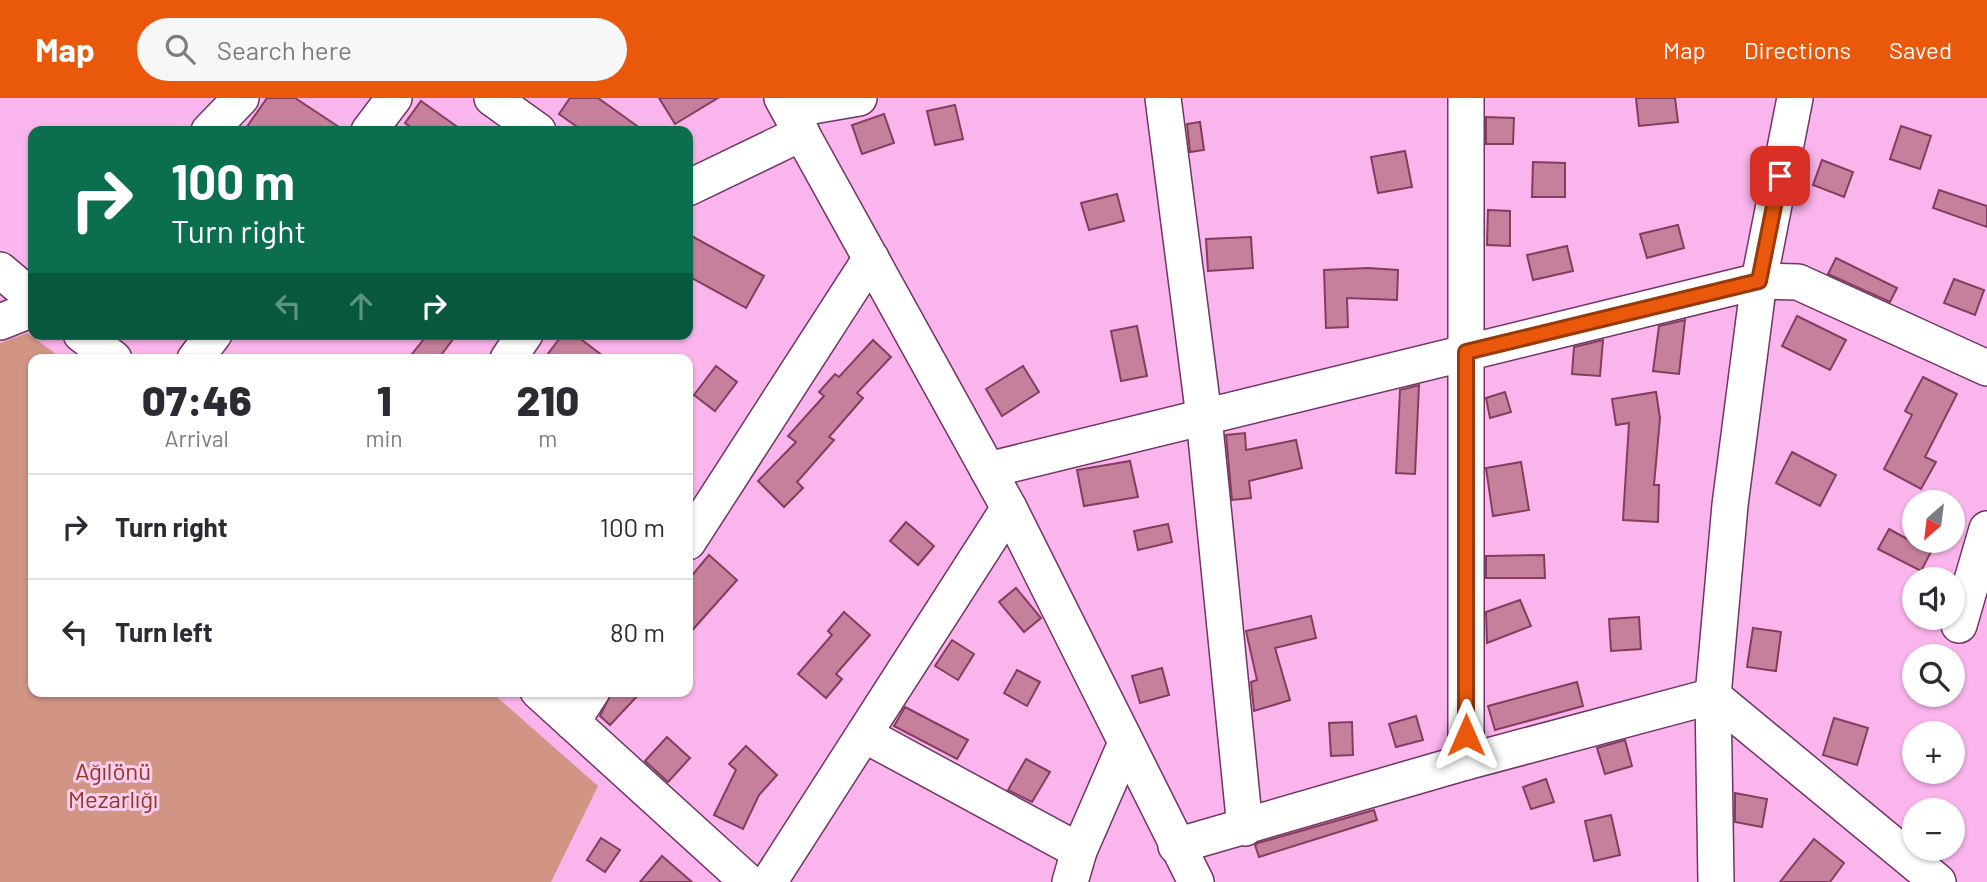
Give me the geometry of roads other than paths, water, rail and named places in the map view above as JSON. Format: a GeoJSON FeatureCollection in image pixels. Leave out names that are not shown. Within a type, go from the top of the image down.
{"type":"FeatureCollection","features":[{"type":"Feature","properties":{"kind":"street"},"geometry":{"type":"LineString","coordinates":[[214,126],[241,98]]}},
{"type":"Feature","properties":{"kind":"street"},"geometry":{"type":"LineString","coordinates":[[373,126],[394,98]]}},
{"type":"Feature","properties":{"kind":"street"},"geometry":{"type":"LineString","coordinates":[[492,98],[531,126]]}},
{"type":"Feature","properties":{"kind":"street"},"geometry":{"type":"LineString","coordinates":[[693,184],[791,114],[859,98]]}},
{"type":"Feature","properties":{"kind":"street"},"geometry":{"type":"LineString","coordinates":[[1163,98],[1204,417],[1245,828]]}},
{"type":"Feature","properties":{"kind":"street"},"geometry":{"type":"LineString","coordinates":[[1465,98],[1466,762]]}},
{"type":"Feature","properties":{"kind":"street"},"geometry":{"type":"LineString","coordinates":[[1716,882],[1713,696],[1730,505],[1759,281],[1795,98]]}},
{"type":"Feature","properties":{"kind":"street"},"geometry":{"type":"LineString","coordinates":[[791,114],[1009,508],[1196,882]]}},
{"type":"Feature","properties":{"kind":"street"},"geometry":{"type":"LineString","coordinates":[[693,534],[871,258]]}},
{"type":"Feature","properties":{"kind":"street"},"geometry":{"type":"LineString","coordinates":[[0,270],[28,294]]}},
{"type":"Feature","properties":{"kind":"street"},"geometry":{"type":"LineString","coordinates":[[988,470],[1759,281],[1798,282],[1987,368]]}},
{"type":"Feature","properties":{"kind":"street"},"geometry":{"type":"LineString","coordinates":[[0,322],[28,311]]}},
{"type":"Feature","properties":{"kind":"street"},"geometry":{"type":"LineString","coordinates":[[89,340],[107,354]]}},
{"type":"Feature","properties":{"kind":"street"},"geometry":{"type":"LineString","coordinates":[[199,354],[209,340]]}},
{"type":"Feature","properties":{"kind":"street"},"geometry":{"type":"LineString","coordinates":[[769,882],[1009,508]]}},
{"type":"Feature","properties":{"kind":"street"},"geometry":{"type":"LineString","coordinates":[[1965,604],[1987,529]]}},
{"type":"Feature","properties":{"kind":"street"},"geometry":{"type":"LineString","coordinates":[[1176,846],[1466,762],[1713,696]]}},
{"type":"Feature","properties":{"kind":"street"},"geometry":{"type":"LineString","coordinates":[[1713,696],[1938,882]]}},
{"type":"Feature","properties":{"kind":"street"},"geometry":{"type":"LineString","coordinates":[[545,697],[748,882]]}},
{"type":"Feature","properties":{"kind":"street"},"geometry":{"type":"LineString","coordinates":[[572,722],[588,697]]}},
{"type":"Feature","properties":{"kind":"street"},"geometry":{"type":"LineString","coordinates":[[865,735],[1075,867],[1126,743]]}},
{"type":"Feature","properties":{"kind":"park label","name":"Ağılönü Mezarlığı"},"geometry":{"type":"Point","coordinates":[113,786]}}]}
